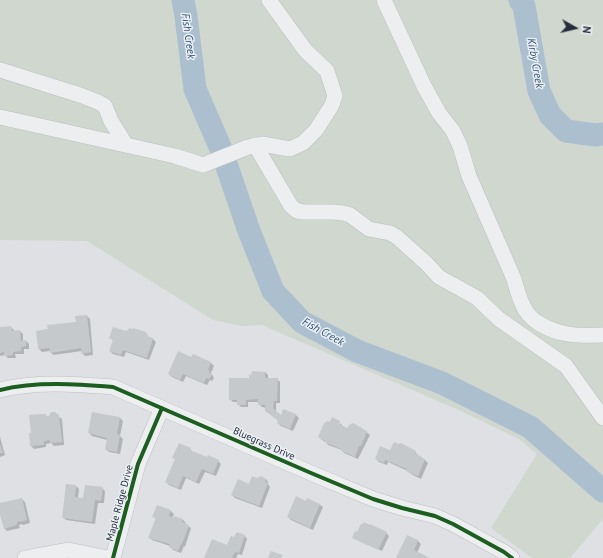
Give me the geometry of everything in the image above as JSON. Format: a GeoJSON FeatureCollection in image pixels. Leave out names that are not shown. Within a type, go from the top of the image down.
{"type":"FeatureCollection","features":[{"type":"Feature","properties":{"kind":"street"},"geometry":{"type":"LineString","coordinates":[[0,116],[175,156],[203,165],[251,146],[262,144],[290,149],[304,143],[316,130],[332,106],[335,96],[327,71],[305,50],[269,0]]}},
{"type":"Feature","properties":{"kind":"street"},"geometry":{"type":"LineString","coordinates":[[384,0],[424,86],[439,114],[452,131],[460,146],[469,176],[514,280],[526,312],[538,323],[555,332],[569,335],[603,335]]}},
{"type":"Feature","properties":{"kind":"street"},"geometry":{"type":"LineString","coordinates":[[0,70],[80,95],[105,106],[111,121],[126,145]]}},
{"type":"Feature","properties":{"kind":"street"},"geometry":{"type":"LineString","coordinates":[[251,146],[291,206],[297,211],[344,213],[350,215],[370,229],[390,233],[439,276],[477,298],[499,319],[566,366],[603,418]]}},
{"type":"Feature","properties":{"kind":"street","name":"Bluegrass Drive"},"geometry":{"type":"LineString","coordinates":[[0,390],[39,385],[83,384],[113,387],[373,499],[434,516],[453,524],[498,548],[512,558]]}},
{"type":"Feature","properties":{"kind":"street","name":"Maple Ridge Drive"},"geometry":{"type":"LineString","coordinates":[[113,558],[138,464],[162,408]]}},
{"type":"Feature","properties":{"kind":"street"},"geometry":{"type":"LineString","coordinates":[[25,558],[68,550],[108,558]]}},
{"type":"Feature","properties":{"kind":"shaded area"},"geometry":{"type":"Polygon","coordinates":[[[0,0],[603,0],[603,519],[570,558],[532,558],[491,528],[537,454],[519,439],[461,411],[262,325],[242,326],[213,320],[87,241],[0,240],[0,0]]]}},
{"type":"Feature","properties":{"kind":"building"},"geometry":{"type":"Polygon","coordinates":[[[87,315],[91,352],[81,354],[81,348],[50,353],[49,348],[38,349],[36,331],[48,329],[47,325],[76,322],[75,316],[87,315]]]}},
{"type":"Feature","properties":{"kind":"building"},"geometry":{"type":"Polygon","coordinates":[[[11,326],[12,331],[20,330],[21,341],[26,340],[26,346],[21,347],[21,351],[13,352],[13,355],[4,356],[4,352],[0,353],[0,327],[11,326]]]}},
{"type":"Feature","properties":{"kind":"building"},"geometry":{"type":"Polygon","coordinates":[[[113,327],[126,331],[133,328],[146,332],[147,336],[153,338],[147,358],[123,350],[121,355],[109,351],[113,340],[109,338],[113,327]]]}},
{"type":"Feature","properties":{"kind":"building"},"geometry":{"type":"Polygon","coordinates":[[[178,351],[191,357],[193,354],[211,362],[208,370],[210,371],[209,373],[212,374],[209,379],[206,378],[204,383],[183,374],[180,380],[168,374],[178,351]]]}},
{"type":"Feature","properties":{"kind":"building"},"geometry":{"type":"Polygon","coordinates":[[[252,371],[265,372],[265,378],[278,378],[277,401],[274,401],[273,408],[281,415],[283,409],[296,414],[290,429],[277,423],[278,421],[267,411],[265,411],[265,405],[258,405],[258,399],[246,400],[246,405],[237,405],[237,400],[229,400],[229,378],[249,378],[249,374],[251,375],[252,371]]]}},
{"type":"Feature","properties":{"kind":"building"},"geometry":{"type":"Polygon","coordinates":[[[51,412],[55,412],[59,415],[62,442],[50,443],[50,440],[44,441],[44,445],[30,446],[29,433],[31,433],[29,415],[46,414],[46,416],[49,416],[51,412]]]}},
{"type":"Feature","properties":{"kind":"building"},"geometry":{"type":"Polygon","coordinates":[[[92,412],[120,417],[117,434],[120,435],[117,452],[105,450],[107,438],[88,433],[92,412]]]}},
{"type":"Feature","properties":{"kind":"building"},"geometry":{"type":"Polygon","coordinates":[[[332,417],[340,421],[339,424],[347,428],[353,423],[367,431],[355,457],[324,442],[325,441],[318,437],[324,423],[328,421],[330,422],[332,417]]]}},
{"type":"Feature","properties":{"kind":"building"},"geometry":{"type":"Polygon","coordinates":[[[394,442],[399,444],[401,443],[416,451],[415,454],[425,459],[418,476],[407,472],[407,469],[385,460],[384,463],[375,459],[380,446],[390,450],[394,442]]]}},
{"type":"Feature","properties":{"kind":"building"},"geometry":{"type":"Polygon","coordinates":[[[179,443],[191,448],[190,450],[219,460],[213,474],[202,469],[196,482],[183,476],[178,488],[165,482],[175,459],[172,458],[179,443]]]}},
{"type":"Feature","properties":{"kind":"building"},"geometry":{"type":"Polygon","coordinates":[[[0,444],[3,453],[0,453],[0,444]]]}},
{"type":"Feature","properties":{"kind":"building"},"geometry":{"type":"Polygon","coordinates":[[[252,476],[257,478],[261,476],[266,479],[265,482],[268,483],[259,506],[231,495],[238,479],[249,484],[252,476]]]}},
{"type":"Feature","properties":{"kind":"building"},"geometry":{"type":"Polygon","coordinates":[[[66,484],[76,485],[75,497],[83,498],[85,485],[103,487],[101,501],[95,500],[92,522],[62,518],[66,484]]]}},
{"type":"Feature","properties":{"kind":"building"},"geometry":{"type":"Polygon","coordinates":[[[296,496],[306,501],[307,498],[320,504],[310,528],[287,517],[296,496]]]}},
{"type":"Feature","properties":{"kind":"building"},"geometry":{"type":"Polygon","coordinates":[[[22,498],[27,520],[19,521],[17,522],[17,525],[4,529],[0,515],[0,503],[22,498]]]}},
{"type":"Feature","properties":{"kind":"building"},"geometry":{"type":"Polygon","coordinates":[[[157,505],[171,510],[169,516],[183,519],[182,522],[189,525],[178,551],[169,547],[170,544],[148,538],[156,518],[152,517],[157,505]]]}},
{"type":"Feature","properties":{"kind":"building"},"geometry":{"type":"Polygon","coordinates":[[[364,522],[387,532],[378,550],[352,538],[355,531],[357,532],[361,524],[364,522]]]}},
{"type":"Feature","properties":{"kind":"building"},"geometry":{"type":"Polygon","coordinates":[[[237,532],[245,535],[239,553],[235,552],[232,558],[204,558],[212,539],[227,545],[231,536],[234,537],[237,532]]]}},
{"type":"Feature","properties":{"kind":"building"},"geometry":{"type":"Polygon","coordinates":[[[407,535],[418,540],[414,550],[428,557],[427,558],[396,558],[407,535]]]}},
{"type":"Feature","properties":{"kind":"building"},"geometry":{"type":"Polygon","coordinates":[[[271,551],[283,555],[281,558],[268,558],[271,551]]]}},
{"type":"Feature","properties":{"kind":"waterway","name":"Fish Creek"},"geometry":{"type":"LineString","coordinates":[[183,0],[195,89],[221,149],[249,231],[273,291],[302,322],[357,351],[442,383],[530,427],[603,491]]}},
{"type":"Feature","properties":{"kind":"waterway","name":"Kirby Creek"},"geometry":{"type":"LineString","coordinates":[[520,0],[524,6],[539,91],[550,115],[566,131],[595,135],[603,134]]}},
{"type":"Feature","properties":{"kind":"cycle path"},"geometry":{"type":"LineString","coordinates":[[0,390],[42,384],[71,384],[113,387],[373,499],[435,516],[453,524],[504,552],[512,558]]}},
{"type":"Feature","properties":{"kind":"cycle path"},"geometry":{"type":"LineString","coordinates":[[113,558],[138,464],[162,408]]}}]}
